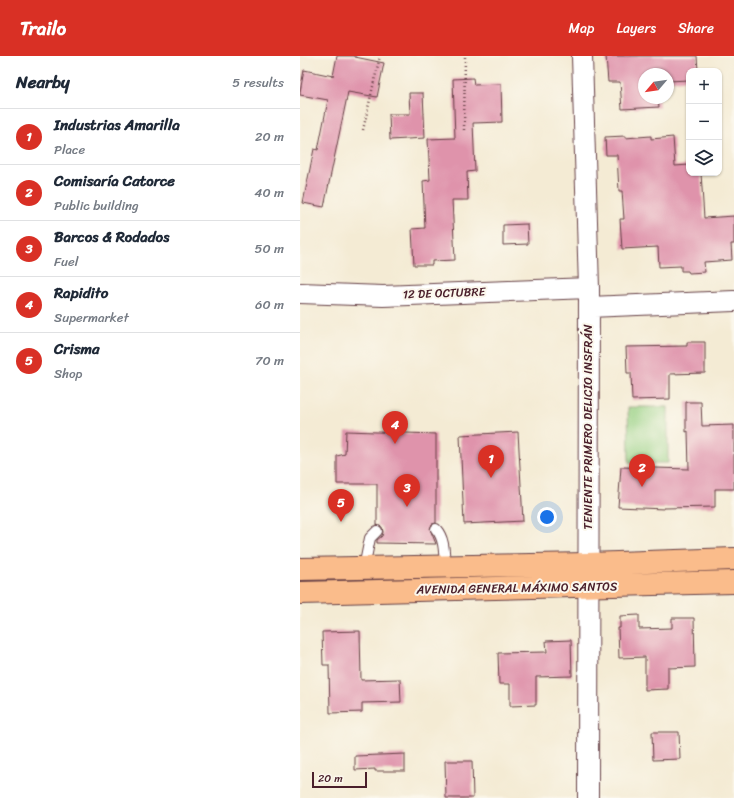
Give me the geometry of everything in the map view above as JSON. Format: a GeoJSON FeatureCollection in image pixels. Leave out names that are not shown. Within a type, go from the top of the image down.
{"type":"FeatureCollection","features":[{"type":"Feature","properties":{"kind":"main road","name":"AVENIDA GENERAL MÁXIMO SANTOS"},"geometry":{"type":"LineString","coordinates":[[300,569],[734,560]]}},
{"type":"Feature","properties":{"kind":"main road","name":"AVENIDA GENERAL MÁXIMO SANTOS"},"geometry":{"type":"LineString","coordinates":[[300,593],[734,582]]}},
{"type":"Feature","properties":{"kind":"street","name":"TENIENTE PRIMERO DELICIO INSFRÁN"},"geometry":{"type":"LineString","coordinates":[[582,56],[589,297],[588,798]]}},
{"type":"Feature","properties":{"kind":"street","name":"12 DE OCTUBRE"},"geometry":{"type":"LineString","coordinates":[[300,293],[383,296],[589,297],[734,301]]}},
{"type":"Feature","properties":{"kind":"lane"},"geometry":{"type":"LineString","coordinates":[[436,529],[443,540],[445,567]]}},
{"type":"Feature","properties":{"kind":"lane"},"geometry":{"type":"LineString","coordinates":[[364,568],[370,538],[377,531]]}},
{"type":"Feature","properties":{"kind":"path"},"geometry":{"type":"LineString","coordinates":[[363,130],[380,56]]}},
{"type":"Feature","properties":{"kind":"path"},"geometry":{"type":"LineString","coordinates":[[464,130],[465,56]]}},
{"type":"Feature","properties":{"kind":"green space"},"geometry":{"type":"Polygon","coordinates":[[[628,407],[668,407],[668,463],[629,463],[628,407]]]}},
{"type":"Feature","properties":{"kind":"building"},"geometry":{"type":"Polygon","coordinates":[[[337,56],[355,56],[384,63],[377,97],[348,92],[324,207],[303,203],[314,149],[318,150],[328,100],[300,95],[300,92],[304,70],[333,76],[337,56]]]}},
{"type":"Feature","properties":{"kind":"building"},"geometry":{"type":"Polygon","coordinates":[[[606,56],[697,56],[698,68],[686,68],[686,80],[674,81],[674,68],[638,68],[638,104],[659,104],[659,107],[622,109],[620,82],[608,82],[606,56]]]}},
{"type":"Feature","properties":{"kind":"building"},"geometry":{"type":"Polygon","coordinates":[[[473,78],[474,85],[501,84],[502,122],[473,123],[475,171],[467,172],[468,200],[452,200],[455,260],[432,261],[432,265],[414,265],[412,229],[425,228],[423,181],[430,180],[428,139],[455,138],[453,79],[473,78]]]}},
{"type":"Feature","properties":{"kind":"building"},"geometry":{"type":"Polygon","coordinates":[[[409,93],[423,93],[425,138],[390,140],[389,114],[410,114],[409,93]]]}},
{"type":"Feature","properties":{"kind":"building"},"geometry":{"type":"Polygon","coordinates":[[[625,136],[625,138],[651,136],[651,139],[673,137],[675,166],[686,165],[686,176],[701,176],[704,218],[734,216],[734,244],[731,244],[732,260],[704,262],[705,272],[689,273],[688,271],[681,271],[681,266],[659,267],[658,247],[622,249],[620,219],[624,219],[622,191],[619,191],[617,155],[606,155],[605,137],[625,136]]]}},
{"type":"Feature","properties":{"kind":"building"},"geometry":{"type":"Polygon","coordinates":[[[527,224],[528,244],[503,245],[503,225],[527,224]]]}},
{"type":"Feature","properties":{"kind":"building"},"geometry":{"type":"Polygon","coordinates":[[[687,342],[705,342],[705,373],[670,374],[670,399],[632,400],[631,373],[627,373],[626,347],[687,346],[687,342]]]}},
{"type":"Feature","properties":{"kind":"building"},"geometry":{"type":"Polygon","coordinates":[[[686,402],[701,402],[702,426],[734,425],[734,489],[715,489],[715,507],[664,509],[618,507],[621,467],[689,469],[688,431],[686,432],[686,402]]]}},
{"type":"Feature","properties":{"kind":"building"},"geometry":{"type":"Polygon","coordinates":[[[346,431],[436,434],[436,523],[432,524],[430,529],[436,544],[377,543],[377,540],[382,536],[383,532],[382,527],[377,525],[377,484],[337,484],[337,456],[345,454],[346,431]]]}},
{"type":"Feature","properties":{"kind":"building"},"geometry":{"type":"Polygon","coordinates":[[[518,432],[523,521],[464,524],[460,435],[518,432]]]}},
{"type":"Feature","properties":{"kind":"building"},"geometry":{"type":"Polygon","coordinates":[[[639,615],[639,629],[672,628],[672,618],[694,618],[695,667],[668,668],[668,689],[645,690],[645,657],[619,658],[618,628],[620,628],[620,616],[639,615]]]}},
{"type":"Feature","properties":{"kind":"building"},"geometry":{"type":"Polygon","coordinates":[[[360,631],[361,680],[400,679],[401,702],[362,703],[362,712],[330,713],[329,665],[323,665],[322,632],[360,631]]]}},
{"type":"Feature","properties":{"kind":"building"},"geometry":{"type":"Polygon","coordinates":[[[571,640],[572,676],[536,677],[536,705],[510,706],[510,684],[499,684],[498,653],[547,652],[546,641],[571,640]]]}},
{"type":"Feature","properties":{"kind":"building"},"geometry":{"type":"Polygon","coordinates":[[[652,732],[679,732],[680,759],[653,760],[652,732]]]}},
{"type":"Feature","properties":{"kind":"building"},"geometry":{"type":"Polygon","coordinates":[[[405,754],[405,771],[375,771],[375,769],[355,770],[355,756],[405,754]]]}},
{"type":"Feature","properties":{"kind":"building"},"geometry":{"type":"Polygon","coordinates":[[[445,761],[472,761],[473,798],[446,798],[445,761]]]}},
{"type":"Feature","properties":{"kind":"place","name":"Rapidito"},"geometry":{"type":"Point","coordinates":[395,444]}},
{"type":"Feature","properties":{"kind":"place","name":"Industrias Amarilla"},"geometry":{"type":"Point","coordinates":[491,478]}},
{"type":"Feature","properties":{"kind":"place","name":"Comisaría Catorce"},"geometry":{"type":"Point","coordinates":[642,487]}},
{"type":"Feature","properties":{"kind":"place","name":"Barcos & Rodados"},"geometry":{"type":"Point","coordinates":[407,507]}},
{"type":"Feature","properties":{"kind":"place","name":"Crisma"},"geometry":{"type":"Point","coordinates":[341,522]}}]}
